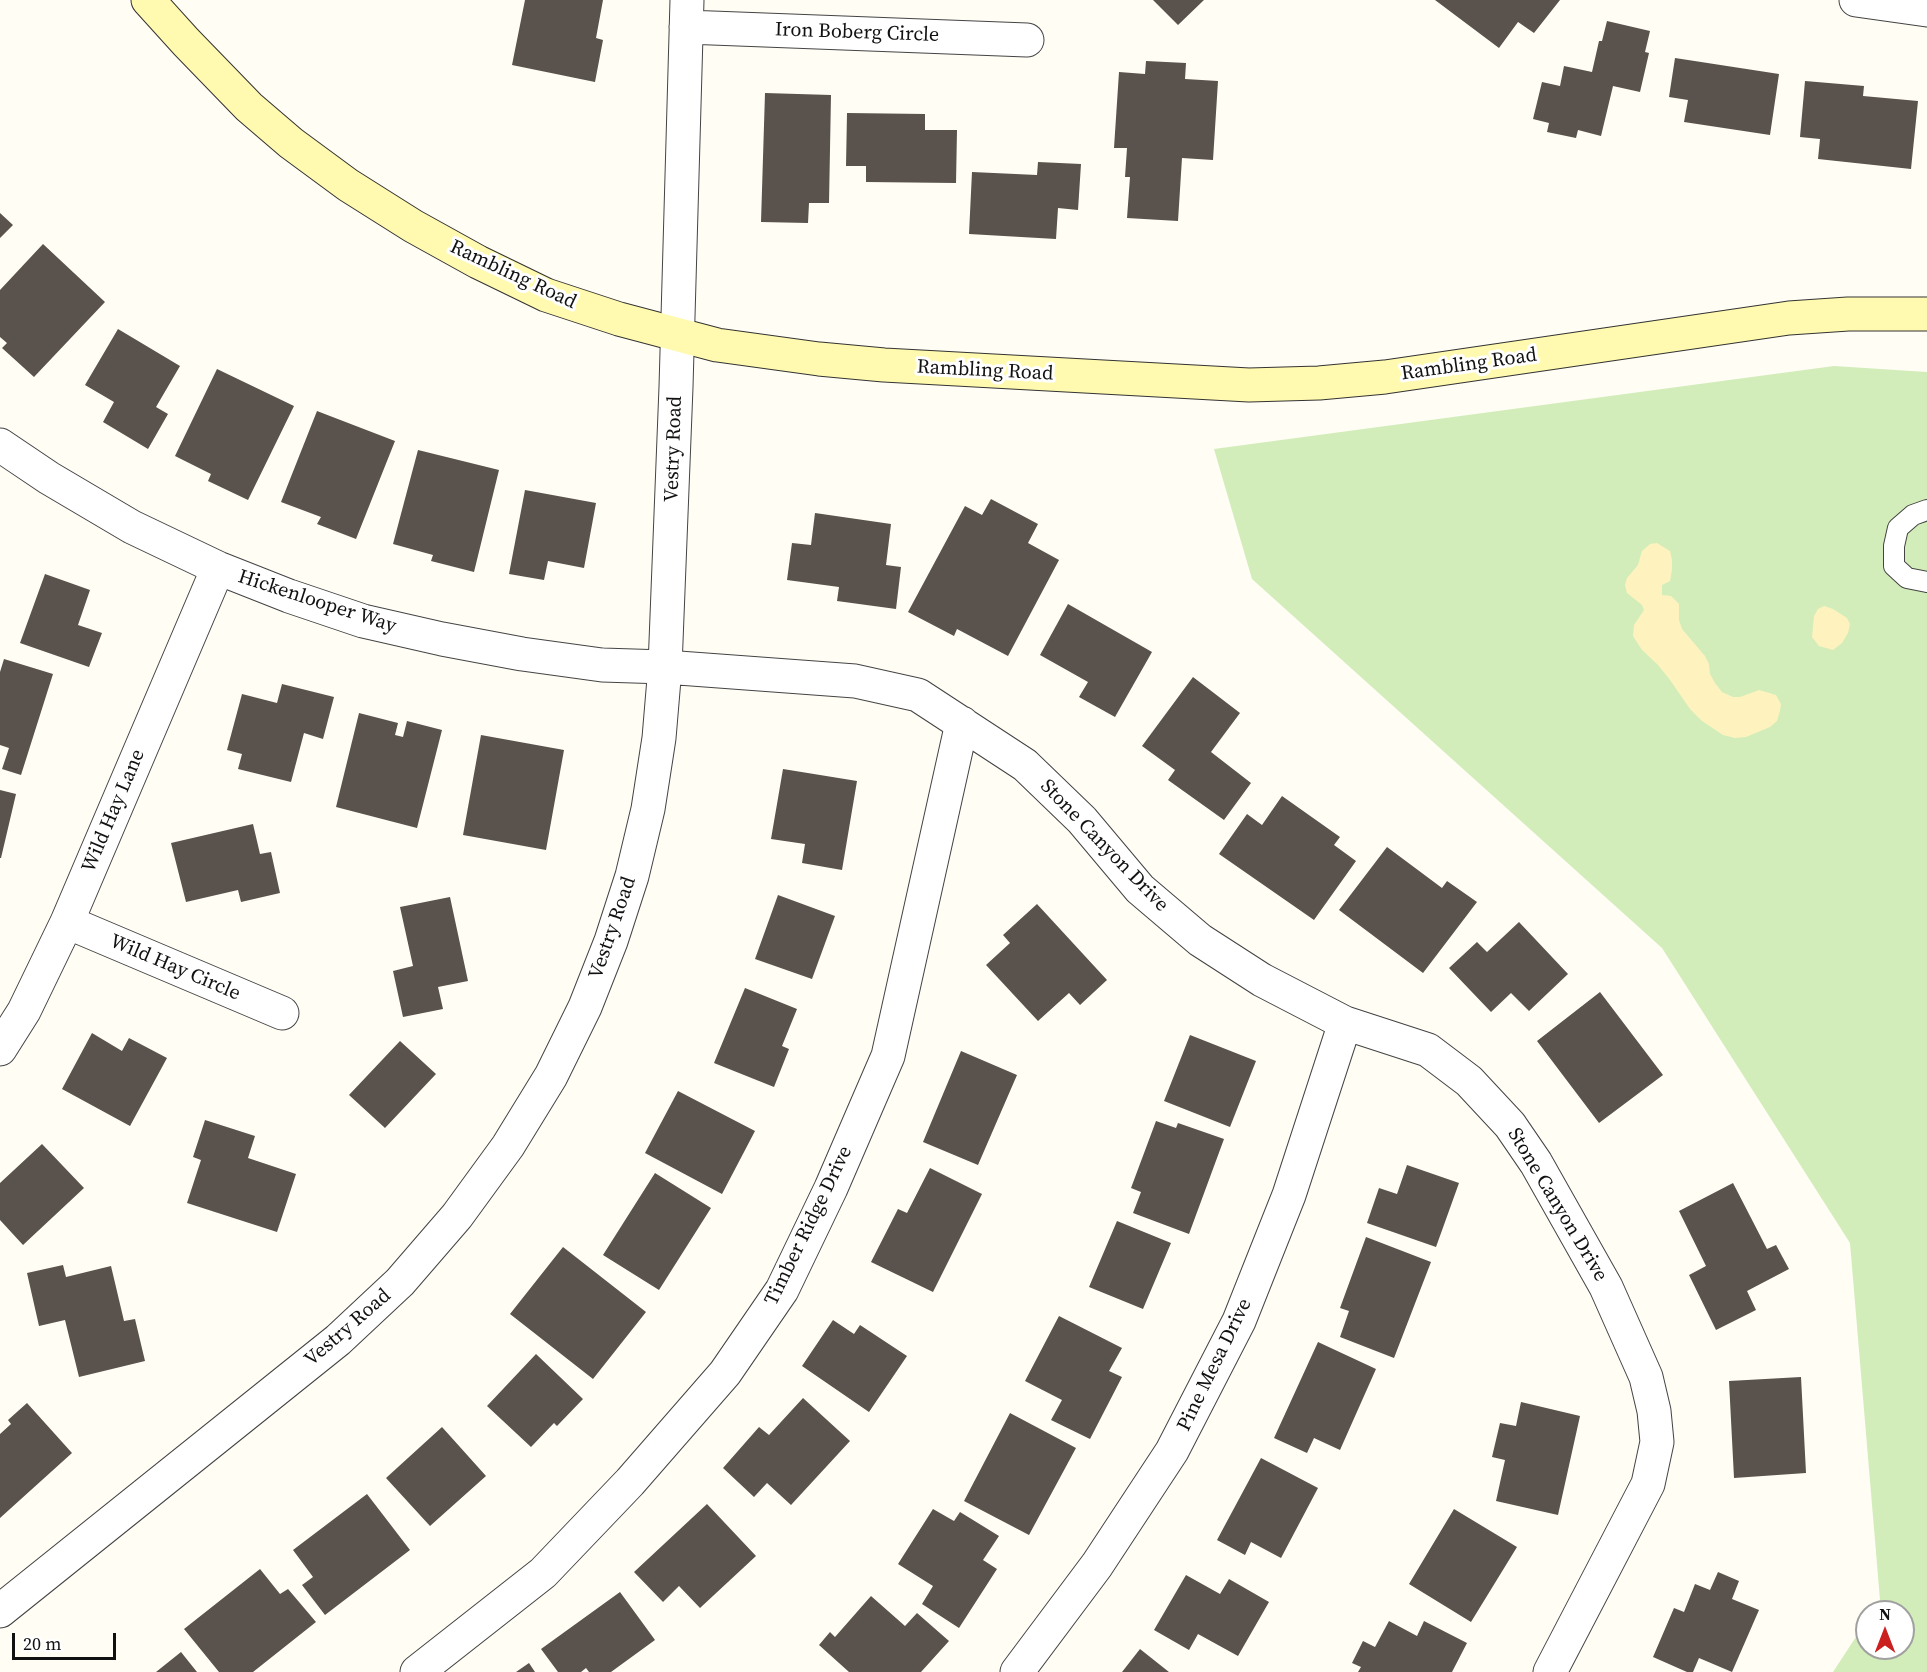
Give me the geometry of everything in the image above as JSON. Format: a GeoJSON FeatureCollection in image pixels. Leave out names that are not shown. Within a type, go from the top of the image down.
{"type":"FeatureCollection","features":[{"type":"Feature","properties":{"kind":"street","name":"Rambling Road"},"geometry":{"type":"LineString","coordinates":[[148,0],[249,107],[291,143],[348,185],[413,226],[468,257],[546,295],[619,320],[728,346],[873,364],[1249,385],[1319,383],[1396,375],[1789,318],[1848,314],[1927,314]]}},
{"type":"Feature","properties":{"kind":"street"},"geometry":{"type":"LineString","coordinates":[[1856,0],[1927,10]]}},
{"type":"Feature","properties":{"kind":"street","name":"Vestry Road"},"geometry":{"type":"LineString","coordinates":[[0,1611],[338,1341],[400,1282],[457,1216],[508,1146],[550,1076],[585,1007],[611,941],[632,876],[648,809],[659,738],[665,667],[678,335],[687,13]]}},
{"type":"Feature","properties":{"kind":"street","name":"Iron Boberg Circle"},"geometry":{"type":"LineString","coordinates":[[687,13],[1027,40]]}},
{"type":"Feature","properties":{"kind":"street","name":"Hickenlooper Way"},"geometry":{"type":"LineString","coordinates":[[0,445],[49,478],[132,527],[218,568],[289,596],[363,621],[522,654],[602,665],[665,667]]}},
{"type":"Feature","properties":{"kind":"street","name":"Wild Hay Lane"},"geometry":{"type":"LineString","coordinates":[[0,1049],[24,1011],[67,922],[218,568]]}},
{"type":"Feature","properties":{"kind":"street","name":"Stone Canyon Drive"},"geometry":{"type":"LineString","coordinates":[[665,667],[855,681],[918,695],[1025,765],[1082,820],[1140,889],[1200,940],[1262,980],[1345,1023],[1428,1050],[1469,1081],[1510,1125],[1536,1163],[1606,1287],[1646,1377],[1654,1411],[1657,1442],[1648,1484],[1550,1672]]}},
{"type":"Feature","properties":{"kind":"street","name":"Timber Ridge Drive"},"geometry":{"type":"LineString","coordinates":[[417,1672],[543,1573],[630,1482],[725,1373],[782,1290],[831,1188],[888,1056],[962,723]]}},
{"type":"Feature","properties":{"kind":"street","name":"Wild Hay Circle"},"geometry":{"type":"LineString","coordinates":[[67,922],[282,1013]]}},
{"type":"Feature","properties":{"kind":"street","name":"Pine Mesa Drive"},"geometry":{"type":"LineString","coordinates":[[1017,1672],[1097,1565],[1172,1451],[1239,1321],[1289,1195],[1345,1023]]}},
{"type":"Feature","properties":{"kind":"lane"},"geometry":{"type":"LineString","coordinates":[[1927,510],[1914,515],[1898,528],[1894,546],[1894,566],[1907,578],[1927,582]]}},
{"type":"Feature","properties":{"kind":"green space"},"geometry":{"type":"Polygon","coordinates":[[[1834,366],[1927,372],[1927,1672],[1833,1672],[1855,1638],[1855,1660],[1915,1660],[1915,1600],[1880,1600],[1850,1243],[1662,948],[1252,579],[1214,449],[1834,366]]]}},
{"type":"Feature","properties":{"kind":"sand"},"geometry":{"type":"Polygon","coordinates":[[[1657,543],[1670,551],[1672,560],[1670,581],[1662,585],[1662,595],[1671,596],[1679,604],[1679,620],[1682,629],[1705,656],[1715,683],[1722,692],[1733,697],[1740,697],[1759,690],[1776,695],[1781,704],[1780,711],[1777,721],[1770,727],[1746,737],[1735,738],[1723,735],[1702,721],[1690,709],[1670,680],[1642,650],[1633,636],[1634,625],[1644,610],[1642,605],[1627,593],[1625,585],[1627,578],[1638,565],[1642,551],[1650,544],[1657,543]]]}},
{"type":"Feature","properties":{"kind":"sand"},"geometry":{"type":"Polygon","coordinates":[[[1824,606],[1847,618],[1850,624],[1842,643],[1833,650],[1819,646],[1812,637],[1814,616],[1818,609],[1824,606]]]}},
{"type":"Feature","properties":{"kind":"building"},"geometry":{"type":"Polygon","coordinates":[[[525,0],[603,0],[596,38],[603,40],[595,82],[512,65],[525,0]]]}},
{"type":"Feature","properties":{"kind":"building"},"geometry":{"type":"Polygon","coordinates":[[[1153,0],[1204,0],[1178,25],[1153,0]]]}},
{"type":"Feature","properties":{"kind":"building"},"geometry":{"type":"Polygon","coordinates":[[[1435,0],[1560,0],[1534,33],[1518,22],[1499,48],[1435,0]]]}},
{"type":"Feature","properties":{"kind":"building"},"geometry":{"type":"Polygon","coordinates":[[[1607,21],[1650,31],[1645,52],[1649,53],[1640,92],[1613,86],[1601,136],[1578,130],[1576,138],[1547,132],[1549,123],[1533,119],[1542,82],[1560,86],[1564,66],[1592,72],[1599,41],[1602,41],[1607,21]]]}},
{"type":"Feature","properties":{"kind":"building"},"geometry":{"type":"Polygon","coordinates":[[[1675,58],[1779,74],[1770,135],[1684,122],[1688,100],[1669,97],[1675,58]]]}},
{"type":"Feature","properties":{"kind":"building"},"geometry":{"type":"Polygon","coordinates":[[[1146,61],[1186,63],[1185,79],[1218,81],[1213,160],[1182,158],[1178,221],[1127,218],[1130,177],[1125,177],[1127,148],[1114,148],[1119,72],[1145,74],[1146,61]]]}},
{"type":"Feature","properties":{"kind":"building"},"geometry":{"type":"Polygon","coordinates":[[[1805,81],[1864,86],[1863,96],[1918,101],[1911,169],[1818,159],[1820,139],[1800,137],[1805,81]]]}},
{"type":"Feature","properties":{"kind":"building"},"geometry":{"type":"Polygon","coordinates":[[[765,93],[831,95],[829,203],[809,203],[808,223],[761,222],[765,93]]]}},
{"type":"Feature","properties":{"kind":"building"},"geometry":{"type":"Polygon","coordinates":[[[847,113],[925,114],[925,130],[957,130],[956,183],[866,182],[866,166],[846,166],[847,113]]]}},
{"type":"Feature","properties":{"kind":"building"},"geometry":{"type":"Polygon","coordinates":[[[1038,162],[1081,164],[1078,210],[1058,208],[1056,239],[969,234],[972,172],[1037,175],[1038,162]]]}},
{"type":"Feature","properties":{"kind":"building"},"geometry":{"type":"Polygon","coordinates":[[[0,213],[13,225],[0,238],[0,213]]]}},
{"type":"Feature","properties":{"kind":"building"},"geometry":{"type":"Polygon","coordinates":[[[43,244],[105,302],[34,377],[2,348],[7,343],[0,337],[0,290],[43,244]]]}},
{"type":"Feature","properties":{"kind":"building"},"geometry":{"type":"Polygon","coordinates":[[[118,329],[180,366],[156,407],[168,414],[148,449],[103,422],[114,402],[85,385],[118,329]]]}},
{"type":"Feature","properties":{"kind":"building"},"geometry":{"type":"Polygon","coordinates":[[[217,369],[294,406],[248,500],[208,481],[211,474],[175,456],[217,369]]]}},
{"type":"Feature","properties":{"kind":"building"},"geometry":{"type":"Polygon","coordinates":[[[317,411],[395,441],[356,539],[317,524],[321,517],[281,502],[317,411]]]}},
{"type":"Feature","properties":{"kind":"building"},"geometry":{"type":"Polygon","coordinates":[[[418,450],[499,470],[474,572],[431,561],[433,555],[393,544],[418,450]]]}},
{"type":"Feature","properties":{"kind":"building"},"geometry":{"type":"Polygon","coordinates":[[[525,490],[596,503],[584,568],[548,561],[544,580],[509,574],[525,490]]]}},
{"type":"Feature","properties":{"kind":"building"},"geometry":{"type":"Polygon","coordinates":[[[991,499],[1038,524],[1028,543],[1059,560],[1008,656],[957,629],[954,636],[908,612],[965,506],[982,515],[991,499]]]}},
{"type":"Feature","properties":{"kind":"building"},"geometry":{"type":"Polygon","coordinates":[[[815,513],[891,524],[886,565],[901,567],[896,609],[837,601],[839,587],[787,580],[792,543],[811,545],[815,513]]]}},
{"type":"Feature","properties":{"kind":"building"},"geometry":{"type":"Polygon","coordinates":[[[45,574],[90,590],[78,625],[102,633],[89,667],[20,643],[45,574]]]}},
{"type":"Feature","properties":{"kind":"building"},"geometry":{"type":"Polygon","coordinates":[[[1068,604],[1152,652],[1115,717],[1079,697],[1088,682],[1040,655],[1068,604]]]}},
{"type":"Feature","properties":{"kind":"building"},"geometry":{"type":"Polygon","coordinates":[[[4,659],[53,674],[21,775],[2,769],[9,748],[0,745],[0,672],[4,659]]]}},
{"type":"Feature","properties":{"kind":"building"},"geometry":{"type":"Polygon","coordinates":[[[1193,677],[1240,713],[1211,752],[1251,783],[1224,820],[1168,780],[1175,770],[1142,746],[1193,677]]]}},
{"type":"Feature","properties":{"kind":"building"},"geometry":{"type":"Polygon","coordinates":[[[282,684],[334,697],[323,739],[304,733],[291,782],[238,769],[242,754],[227,750],[242,694],[277,703],[282,684]]]}},
{"type":"Feature","properties":{"kind":"building"},"geometry":{"type":"Polygon","coordinates":[[[359,713],[398,723],[395,735],[403,737],[407,721],[442,730],[417,828],[336,807],[359,713]]]}},
{"type":"Feature","properties":{"kind":"building"},"geometry":{"type":"Polygon","coordinates":[[[481,735],[564,750],[546,850],[463,835],[481,735]]]}},
{"type":"Feature","properties":{"kind":"building"},"geometry":{"type":"Polygon","coordinates":[[[783,769],[857,781],[842,870],[802,863],[805,844],[771,839],[783,769]]]}},
{"type":"Feature","properties":{"kind":"building"},"geometry":{"type":"Polygon","coordinates":[[[0,790],[16,794],[1,858],[0,858],[0,790]]]}},
{"type":"Feature","properties":{"kind":"building"},"geometry":{"type":"Polygon","coordinates":[[[1282,796],[1340,837],[1334,845],[1356,861],[1314,920],[1219,854],[1247,814],[1262,825],[1282,796]]]}},
{"type":"Feature","properties":{"kind":"building"},"geometry":{"type":"Polygon","coordinates":[[[253,824],[260,854],[271,852],[280,893],[241,902],[238,890],[186,902],[171,843],[253,824]]]}},
{"type":"Feature","properties":{"kind":"building"},"geometry":{"type":"Polygon","coordinates":[[[1387,847],[1442,888],[1447,881],[1477,902],[1423,973],[1339,910],[1387,847]]]}},
{"type":"Feature","properties":{"kind":"building"},"geometry":{"type":"Polygon","coordinates":[[[778,895],[835,916],[812,979],[755,959],[778,895]]]}},
{"type":"Feature","properties":{"kind":"building"},"geometry":{"type":"Polygon","coordinates":[[[450,897],[468,981],[438,987],[443,1009],[403,1017],[393,971],[413,966],[400,907],[450,897]]]}},
{"type":"Feature","properties":{"kind":"building"},"geometry":{"type":"Polygon","coordinates":[[[1037,904],[1107,980],[1080,1005],[1069,993],[1038,1021],[986,965],[1010,943],[1003,935],[1037,904]]]}},
{"type":"Feature","properties":{"kind":"building"},"geometry":{"type":"Polygon","coordinates":[[[1519,922],[1568,974],[1529,1011],[1511,993],[1491,1012],[1449,968],[1477,942],[1487,952],[1519,922]]]}},
{"type":"Feature","properties":{"kind":"building"},"geometry":{"type":"Polygon","coordinates":[[[745,988],[797,1009],[782,1046],[789,1049],[774,1087],[714,1063],[745,988]]]}},
{"type":"Feature","properties":{"kind":"building"},"geometry":{"type":"Polygon","coordinates":[[[1600,992],[1663,1075],[1599,1123],[1537,1041],[1600,992]]]}},
{"type":"Feature","properties":{"kind":"building"},"geometry":{"type":"Polygon","coordinates":[[[92,1033],[122,1051],[129,1038],[167,1058],[130,1126],[62,1089],[92,1033]]]}},
{"type":"Feature","properties":{"kind":"building"},"geometry":{"type":"Polygon","coordinates":[[[1190,1035],[1256,1061],[1230,1127],[1164,1101],[1190,1035]]]}},
{"type":"Feature","properties":{"kind":"building"},"geometry":{"type":"Polygon","coordinates":[[[400,1041],[436,1074],[385,1128],[349,1095],[400,1041]]]}},
{"type":"Feature","properties":{"kind":"building"},"geometry":{"type":"Polygon","coordinates":[[[961,1051],[1017,1075],[978,1165],[923,1142],[961,1051]]]}},
{"type":"Feature","properties":{"kind":"building"},"geometry":{"type":"Polygon","coordinates":[[[678,1091],[755,1131],[722,1194],[645,1153],[678,1091]]]}},
{"type":"Feature","properties":{"kind":"building"},"geometry":{"type":"Polygon","coordinates":[[[205,1120],[255,1136],[248,1158],[296,1174],[277,1232],[187,1203],[201,1160],[193,1157],[205,1120]]]}},
{"type":"Feature","properties":{"kind":"building"},"geometry":{"type":"Polygon","coordinates":[[[1156,1121],[1176,1128],[1178,1123],[1224,1139],[1189,1234],[1133,1213],[1141,1192],[1131,1188],[1156,1121]]]}},
{"type":"Feature","properties":{"kind":"building"},"geometry":{"type":"Polygon","coordinates":[[[42,1144],[84,1188],[23,1245],[0,1220],[0,1183],[42,1144]]]}},
{"type":"Feature","properties":{"kind":"building"},"geometry":{"type":"Polygon","coordinates":[[[1407,1165],[1459,1183],[1436,1247],[1367,1223],[1379,1188],[1397,1194],[1407,1165]]]}},
{"type":"Feature","properties":{"kind":"building"},"geometry":{"type":"Polygon","coordinates":[[[930,1168],[982,1194],[933,1292],[871,1262],[898,1209],[907,1213],[930,1168]]]}},
{"type":"Feature","properties":{"kind":"building"},"geometry":{"type":"Polygon","coordinates":[[[655,1173],[711,1208],[659,1290],[603,1255],[655,1173]]]}},
{"type":"Feature","properties":{"kind":"building"},"geometry":{"type":"Polygon","coordinates":[[[1733,1183],[1767,1249],[1776,1245],[1789,1269],[1747,1291],[1756,1310],[1716,1330],[1689,1275],[1706,1266],[1679,1211],[1733,1183]]]}},
{"type":"Feature","properties":{"kind":"building"},"geometry":{"type":"Polygon","coordinates":[[[1117,1221],[1171,1243],[1143,1309],[1089,1287],[1117,1221]]]}},
{"type":"Feature","properties":{"kind":"building"},"geometry":{"type":"Polygon","coordinates":[[[1366,1237],[1431,1262],[1394,1358],[1340,1337],[1349,1311],[1340,1308],[1366,1237]]]}},
{"type":"Feature","properties":{"kind":"building"},"geometry":{"type":"Polygon","coordinates":[[[563,1247],[646,1312],[593,1379],[510,1314],[563,1247]]]}},
{"type":"Feature","properties":{"kind":"building"},"geometry":{"type":"Polygon","coordinates":[[[63,1265],[66,1277],[111,1266],[124,1321],[135,1319],[145,1361],[79,1377],[65,1320],[39,1326],[27,1273],[63,1265]]]}},
{"type":"Feature","properties":{"kind":"building"},"geometry":{"type":"Polygon","coordinates":[[[1059,1316],[1122,1348],[1109,1371],[1122,1377],[1090,1439],[1051,1420],[1062,1400],[1025,1381],[1059,1316]]]}},
{"type":"Feature","properties":{"kind":"building"},"geometry":{"type":"Polygon","coordinates":[[[833,1320],[854,1334],[860,1325],[907,1356],[869,1412],[802,1366],[833,1320]]]}},
{"type":"Feature","properties":{"kind":"building"},"geometry":{"type":"Polygon","coordinates":[[[1318,1342],[1376,1369],[1340,1450],[1314,1438],[1307,1453],[1274,1438],[1318,1342]]]}},
{"type":"Feature","properties":{"kind":"building"},"geometry":{"type":"Polygon","coordinates":[[[536,1354],[583,1399],[557,1426],[554,1423],[531,1447],[487,1406],[536,1354]]]}},
{"type":"Feature","properties":{"kind":"building"},"geometry":{"type":"Polygon","coordinates":[[[1801,1377],[1806,1473],[1734,1478],[1729,1381],[1801,1377]]]}},
{"type":"Feature","properties":{"kind":"building"},"geometry":{"type":"Polygon","coordinates":[[[803,1398],[850,1441],[791,1505],[767,1483],[754,1497],[723,1468],[759,1427],[769,1435],[803,1398]]]}},
{"type":"Feature","properties":{"kind":"building"},"geometry":{"type":"Polygon","coordinates":[[[1521,1402],[1580,1416],[1558,1515],[1496,1501],[1505,1460],[1492,1457],[1500,1423],[1516,1426],[1521,1402]]]}},
{"type":"Feature","properties":{"kind":"building"},"geometry":{"type":"Polygon","coordinates":[[[27,1403],[72,1453],[0,1518],[0,1434],[11,1424],[8,1420],[27,1403]]]}},
{"type":"Feature","properties":{"kind":"building"},"geometry":{"type":"Polygon","coordinates":[[[1010,1413],[1076,1448],[1029,1535],[964,1501],[1010,1413]]]}},
{"type":"Feature","properties":{"kind":"building"},"geometry":{"type":"Polygon","coordinates":[[[442,1427],[486,1476],[430,1526],[386,1478],[442,1427]]]}},
{"type":"Feature","properties":{"kind":"building"},"geometry":{"type":"Polygon","coordinates":[[[1261,1458],[1318,1488],[1281,1558],[1251,1542],[1245,1555],[1217,1540],[1261,1458]]]}},
{"type":"Feature","properties":{"kind":"building"},"geometry":{"type":"Polygon","coordinates":[[[367,1494],[410,1550],[325,1615],[302,1585],[313,1577],[293,1550],[367,1494]]]}},
{"type":"Feature","properties":{"kind":"building"},"geometry":{"type":"Polygon","coordinates":[[[707,1504],[756,1556],[700,1608],[679,1586],[663,1602],[634,1572],[707,1504]]]}},
{"type":"Feature","properties":{"kind":"building"},"geometry":{"type":"Polygon","coordinates":[[[933,1509],[954,1521],[960,1512],[999,1536],[983,1560],[997,1569],[959,1628],[922,1604],[933,1586],[898,1564],[933,1509]]]}},
{"type":"Feature","properties":{"kind":"building"},"geometry":{"type":"Polygon","coordinates":[[[1454,1509],[1517,1547],[1471,1622],[1409,1584],[1454,1509]]]}},
{"type":"Feature","properties":{"kind":"building"},"geometry":{"type":"Polygon","coordinates":[[[260,1569],[280,1594],[288,1589],[316,1622],[253,1672],[219,1672],[184,1629],[260,1569]]]}},
{"type":"Feature","properties":{"kind":"building"},"geometry":{"type":"Polygon","coordinates":[[[1718,1572],[1739,1581],[1732,1599],[1759,1610],[1732,1672],[1699,1658],[1693,1672],[1687,1672],[1653,1657],[1674,1608],[1684,1612],[1695,1584],[1710,1590],[1718,1572]]]}},
{"type":"Feature","properties":{"kind":"building"},"geometry":{"type":"Polygon","coordinates":[[[1186,1575],[1220,1594],[1229,1579],[1269,1602],[1238,1656],[1198,1634],[1189,1650],[1154,1630],[1186,1575]]]}},
{"type":"Feature","properties":{"kind":"building"},"geometry":{"type":"Polygon","coordinates":[[[620,1592],[655,1640],[611,1672],[589,1672],[586,1668],[581,1672],[558,1672],[541,1649],[620,1592]]]}},
{"type":"Feature","properties":{"kind":"building"},"geometry":{"type":"Polygon","coordinates":[[[871,1596],[905,1626],[917,1613],[949,1641],[921,1672],[849,1672],[819,1645],[830,1632],[835,1637],[871,1596]]]}},
{"type":"Feature","properties":{"kind":"building"},"geometry":{"type":"Polygon","coordinates":[[[1389,1621],[1417,1636],[1424,1621],[1467,1643],[1452,1672],[1358,1672],[1361,1667],[1352,1663],[1363,1641],[1375,1647],[1389,1621]]]}},
{"type":"Feature","properties":{"kind":"building"},"geometry":{"type":"Polygon","coordinates":[[[1140,1649],[1169,1672],[1122,1672],[1140,1649]]]}},
{"type":"Feature","properties":{"kind":"building"},"geometry":{"type":"Polygon","coordinates":[[[181,1652],[197,1672],[156,1672],[181,1652]]]}},
{"type":"Feature","properties":{"kind":"building"},"geometry":{"type":"Polygon","coordinates":[[[529,1663],[535,1672],[516,1672],[529,1663]]]}}]}
